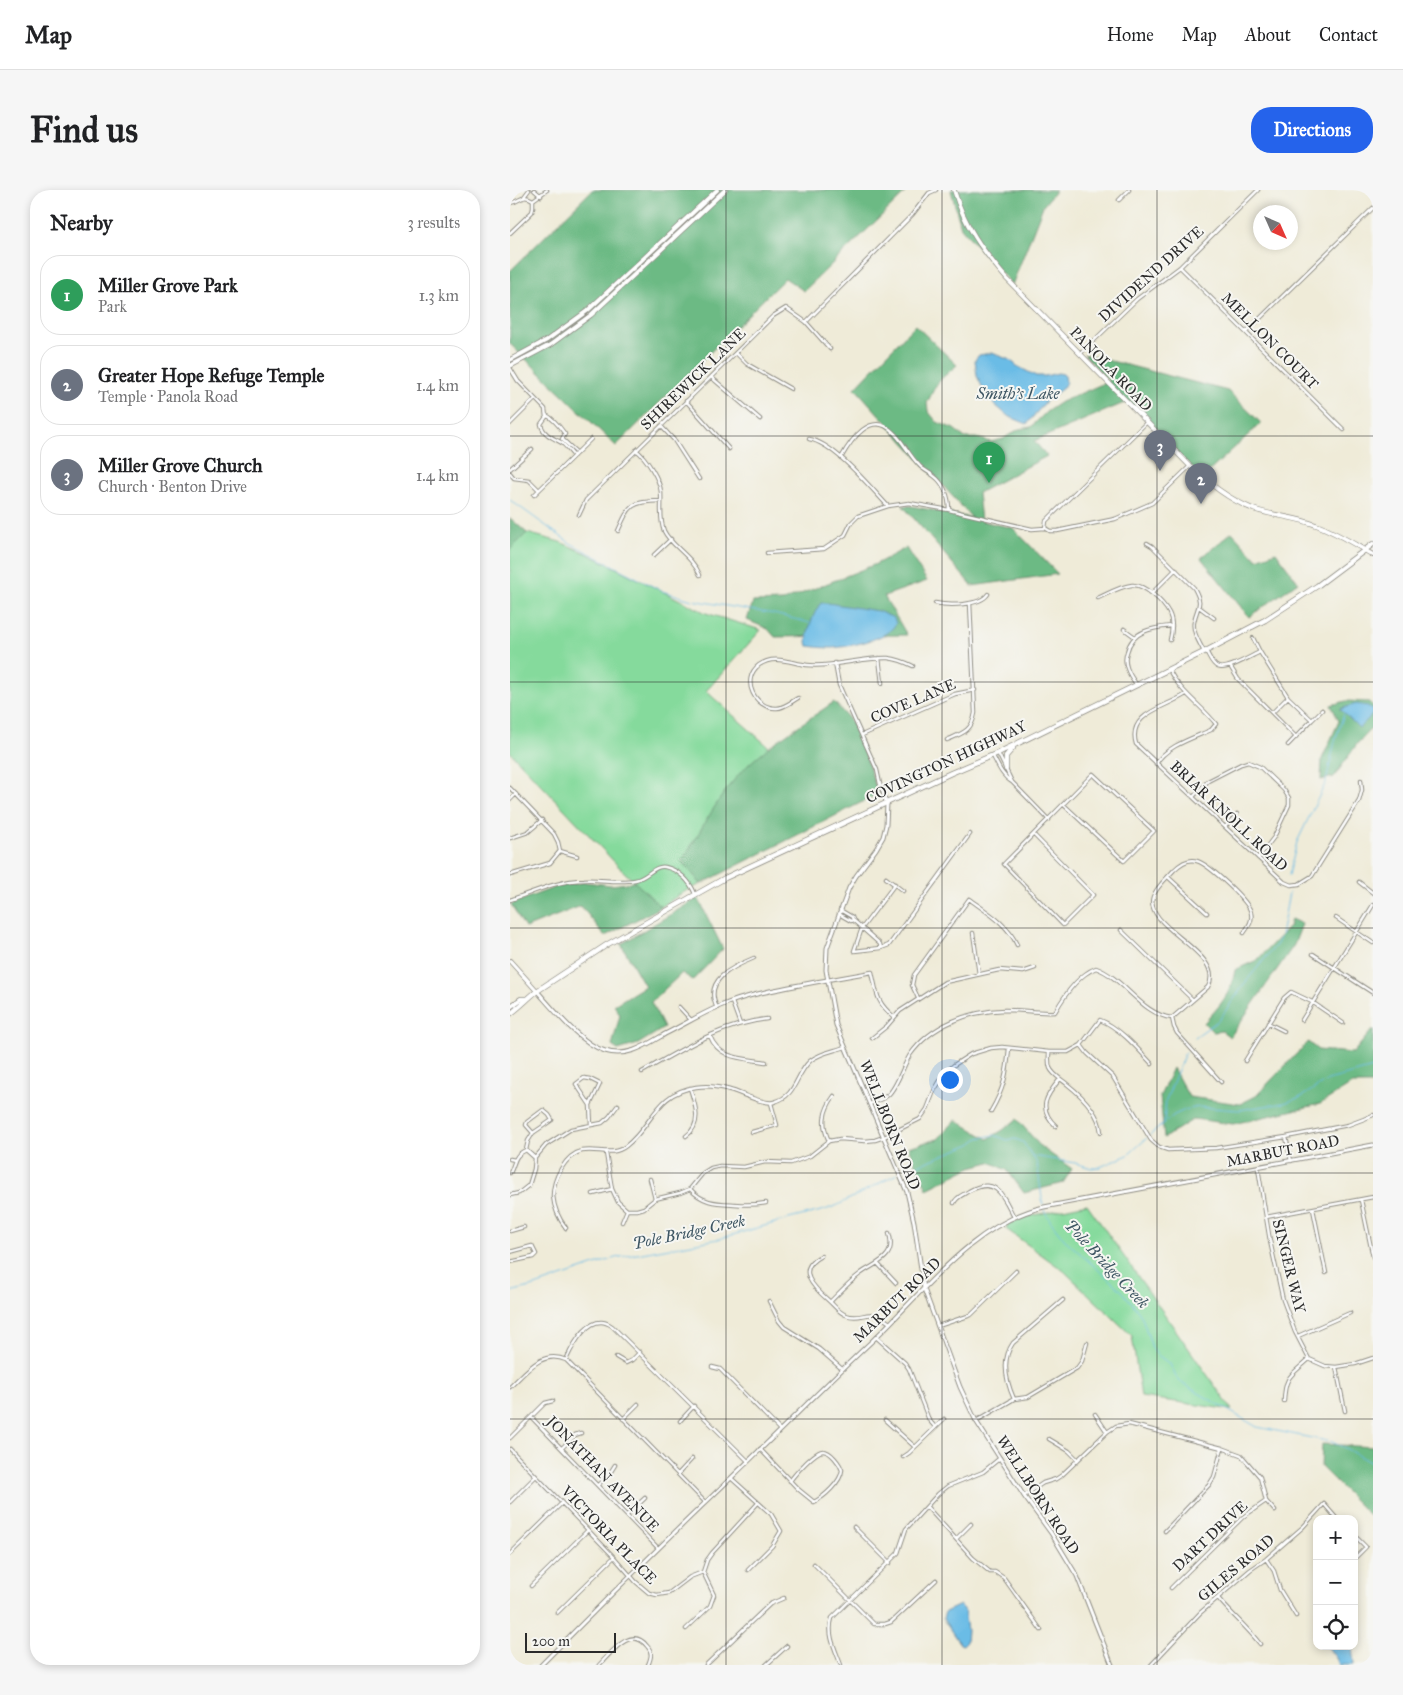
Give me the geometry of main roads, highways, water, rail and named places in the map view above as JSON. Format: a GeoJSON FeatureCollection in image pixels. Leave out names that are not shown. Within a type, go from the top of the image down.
{"type":"FeatureCollection","features":[{"type":"Feature","properties":{"kind":"main road"},"geometry":{"type":"LineString","coordinates":[[510,367],[550,345],[580,324],[725,190]]}},
{"type":"Feature","properties":{"kind":"main road","name":"PANOLA ROAD"},"geometry":{"type":"LineString","coordinates":[[954,190],[966,223],[984,252],[1006,278],[1190,466],[1214,488],[1227,497],[1253,509],[1314,524],[1341,536],[1373,555]]}},
{"type":"Feature","properties":{"kind":"main road"},"geometry":{"type":"LineString","coordinates":[[510,360],[547,340],[576,320],[715,191]]}},
{"type":"Feature","properties":{"kind":"main road","name":"COVINGTON HIGHWAY"},"geometry":{"type":"LineString","coordinates":[[510,1014],[537,991],[608,944],[695,894],[725,878],[995,755],[1169,670],[1283,609],[1322,583],[1373,544]]}},
{"type":"Feature","properties":{"kind":"main road"},"geometry":{"type":"LineString","coordinates":[[1006,769],[1006,756],[1016,745]]}},
{"type":"Feature","properties":{"kind":"main road"},"geometry":{"type":"LineString","coordinates":[[510,961],[537,991]]}},
{"type":"Feature","properties":{"kind":"main road","name":"COVINGTON HIGHWAY"},"geometry":{"type":"LineString","coordinates":[[510,1007],[521,999],[526,999]]}},
{"type":"Feature","properties":{"kind":"water","name":"Smith's Lake"},"geometry":{"type":"Polygon","coordinates":[[[992,353],[1010,360],[1036,376],[1063,374],[1066,382],[1063,388],[1048,399],[1027,424],[1008,416],[994,404],[984,391],[977,376],[975,360],[979,355],[992,353]]]}},
{"type":"Feature","properties":{"kind":"water"},"geometry":{"type":"Polygon","coordinates":[[[821,603],[878,611],[894,618],[896,623],[886,634],[858,644],[832,648],[808,646],[807,636],[810,624],[821,603]]]}},
{"type":"Feature","properties":{"kind":"water"},"geometry":{"type":"Polygon","coordinates":[[[1356,704],[1368,706],[1373,710],[1373,714],[1359,728],[1340,709],[1356,704]]]}},
{"type":"Feature","properties":{"kind":"water"},"geometry":{"type":"Polygon","coordinates":[[[960,1605],[964,1609],[967,1630],[966,1642],[963,1645],[960,1644],[943,1619],[945,1612],[960,1605]]]}},
{"type":"Feature","properties":{"kind":"water"},"geometry":{"type":"Polygon","coordinates":[[[1330,1650],[1352,1650],[1354,1665],[1339,1665],[1330,1650]]]}},
{"type":"Feature","properties":{"kind":"waterway"},"geometry":{"type":"LineString","coordinates":[[510,500],[570,543],[662,591],[692,600],[774,614],[810,623]]}},
{"type":"Feature","properties":{"kind":"waterway"},"geometry":{"type":"LineString","coordinates":[[1289,875],[1297,842],[1326,782],[1335,741],[1344,714]]}},
{"type":"Feature","properties":{"kind":"waterway"},"geometry":{"type":"LineString","coordinates":[[1195,1037],[1219,1020],[1248,979],[1277,944],[1281,936],[1289,893]]}},
{"type":"Feature","properties":{"kind":"waterway"},"geometry":{"type":"LineString","coordinates":[[1164,1123],[1166,1100],[1186,1052]]}},
{"type":"Feature","properties":{"kind":"waterway"},"geometry":{"type":"LineString","coordinates":[[1150,1135],[1174,1115],[1185,1110],[1198,1107],[1239,1110],[1284,1103],[1301,1097],[1328,1080],[1373,1068]]}},
{"type":"Feature","properties":{"kind":"waterway","name":"Pole Bridge Creek"},"geometry":{"type":"LineString","coordinates":[[906,1170],[971,1144],[979,1138],[994,1135],[1007,1140],[1015,1139],[1023,1142],[1037,1163],[1043,1205]]}},
{"type":"Feature","properties":{"kind":"waterway"},"geometry":{"type":"LineString","coordinates":[[1033,1156],[1075,1163],[1091,1168],[1100,1167],[1128,1155],[1147,1138]]}},
{"type":"Feature","properties":{"kind":"waterway","name":"Pole Bridge Creek"},"geometry":{"type":"LineString","coordinates":[[510,1292],[535,1286],[615,1258],[718,1239],[825,1210],[897,1174]]}},
{"type":"Feature","properties":{"kind":"waterway","name":"Pole Bridge Creek"},"geometry":{"type":"LineString","coordinates":[[1044,1210],[1064,1239],[1121,1290],[1132,1303],[1142,1317],[1152,1348],[1156,1354],[1170,1364],[1176,1377],[1183,1384],[1257,1427],[1332,1442],[1373,1464]]}},
{"type":"Feature","properties":{"kind":"place","name":"Miller Grove Church"},"geometry":{"type":"Point","coordinates":[1160,471]}},
{"type":"Feature","properties":{"kind":"place","name":"Miller Grove Park"},"geometry":{"type":"Point","coordinates":[989,483]}},
{"type":"Feature","properties":{"kind":"place","name":"Greater Hope Refuge Temple"},"geometry":{"type":"Point","coordinates":[1201,504]}}]}
